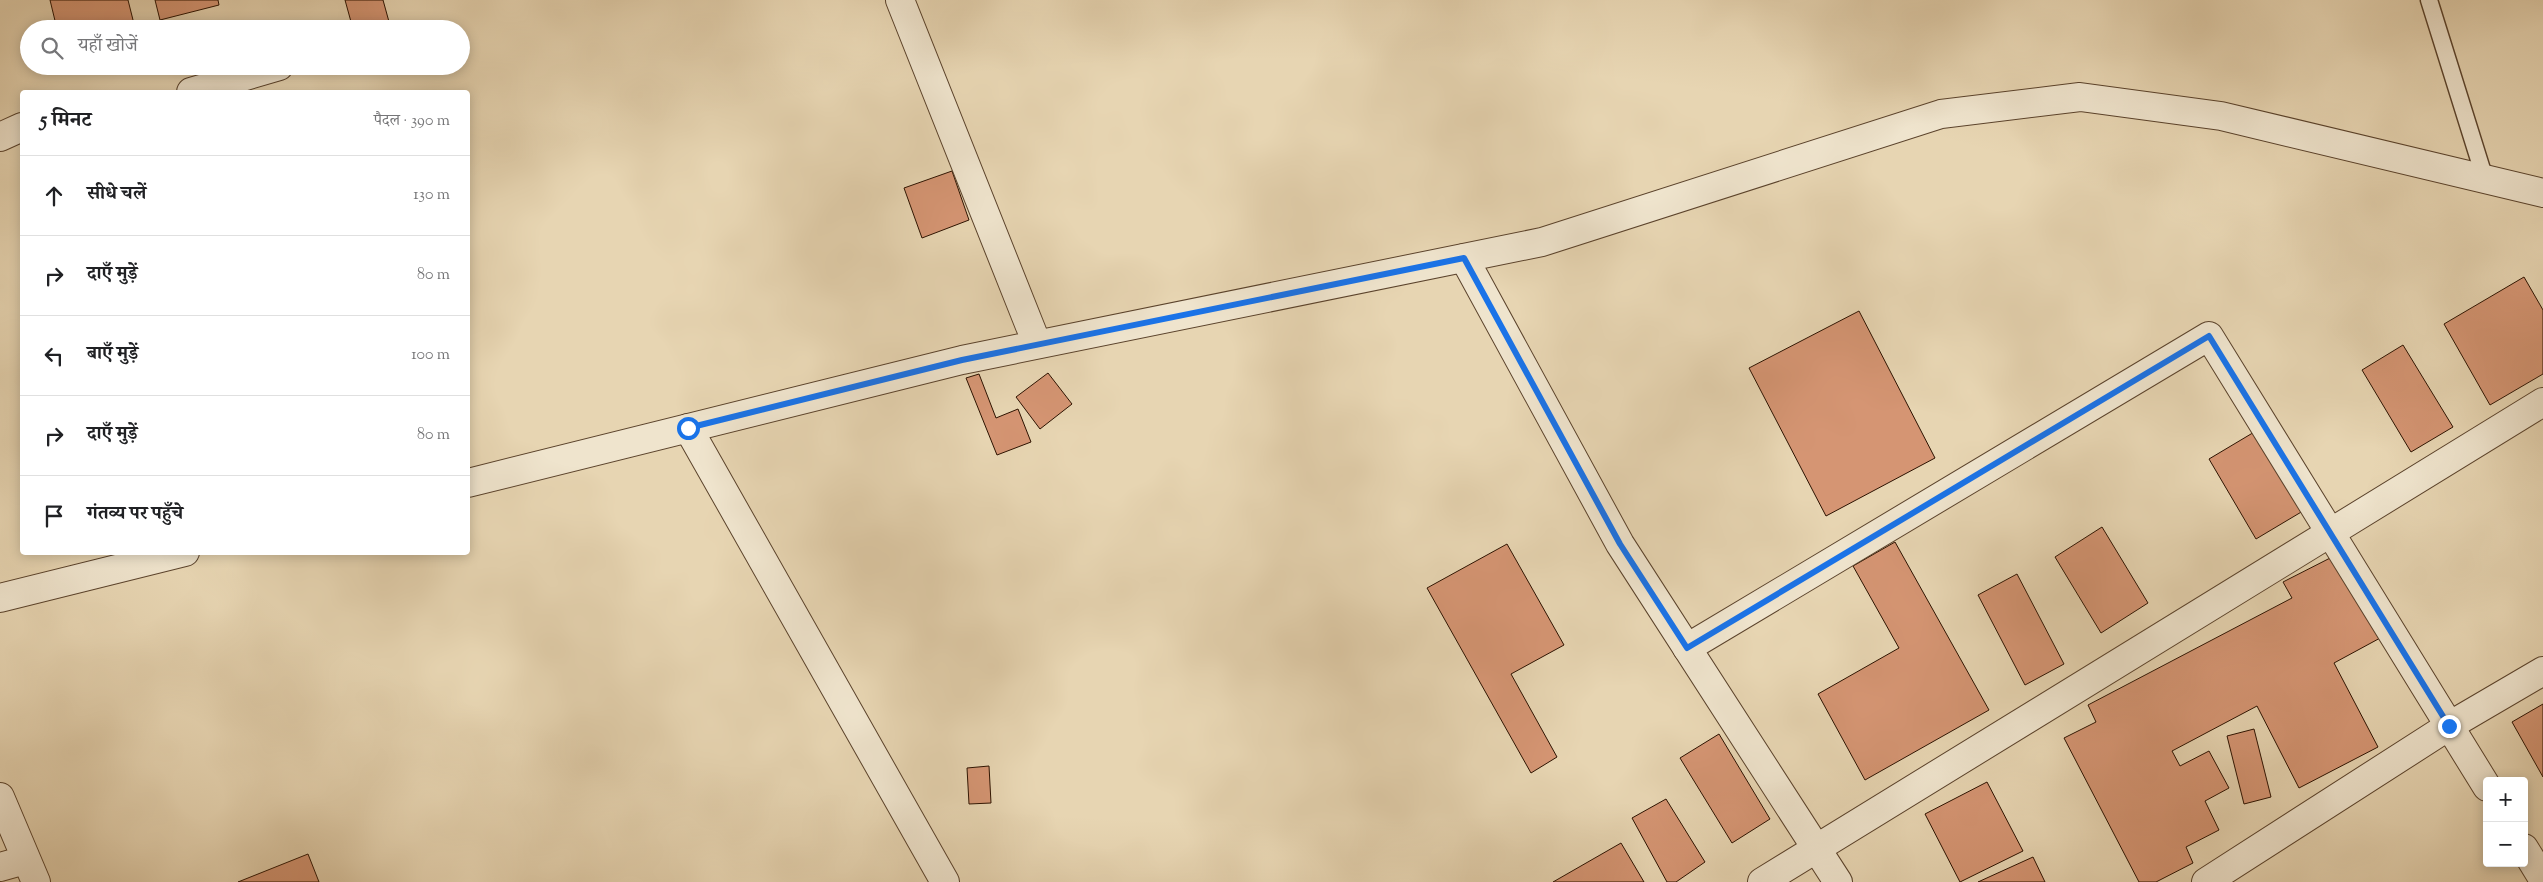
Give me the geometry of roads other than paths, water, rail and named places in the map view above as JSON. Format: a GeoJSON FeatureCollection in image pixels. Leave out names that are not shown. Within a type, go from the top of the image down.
{"type":"FeatureCollection","features":[{"type":"Feature","properties":{"kind":"street"},"geometry":{"type":"LineString","coordinates":[[900,0],[1037,344]]}},
{"type":"Feature","properties":{"kind":"street"},"geometry":{"type":"LineString","coordinates":[[199,90],[249,75]]}},
{"type":"Feature","properties":{"kind":"street"},"geometry":{"type":"LineString","coordinates":[[470,482],[962,360],[1542,242],[1941,114],[2080,97],[2221,116],[2543,193]]}},
{"type":"Feature","properties":{"kind":"street"},"geometry":{"type":"LineString","coordinates":[[0,137],[20,128]]}},
{"type":"Feature","properties":{"kind":"street"},"geometry":{"type":"LineString","coordinates":[[1464,258],[1620,544],[1838,882]]}},
{"type":"Feature","properties":{"kind":"street"},"geometry":{"type":"LineString","coordinates":[[1687,648],[2209,336],[2483,781]]}},
{"type":"Feature","properties":{"kind":"street"},"geometry":{"type":"LineString","coordinates":[[1762,882],[2543,402]]}},
{"type":"Feature","properties":{"kind":"street"},"geometry":{"type":"LineString","coordinates":[[688,428],[945,882]]}},
{"type":"Feature","properties":{"kind":"street"},"geometry":{"type":"LineString","coordinates":[[0,598],[173,555]]}},
{"type":"Feature","properties":{"kind":"street"},"geometry":{"type":"LineString","coordinates":[[2206,882],[2449,726],[2543,671]]}},
{"type":"Feature","properties":{"kind":"street"},"geometry":{"type":"LineString","coordinates":[[0,797],[20,870]]}},
{"type":"Feature","properties":{"kind":"street"},"geometry":{"type":"LineString","coordinates":[[2528,855],[2543,879]]}},
{"type":"Feature","properties":{"kind":"lane"},"geometry":{"type":"LineString","coordinates":[[2428,0],[2485,179]]}}]}
